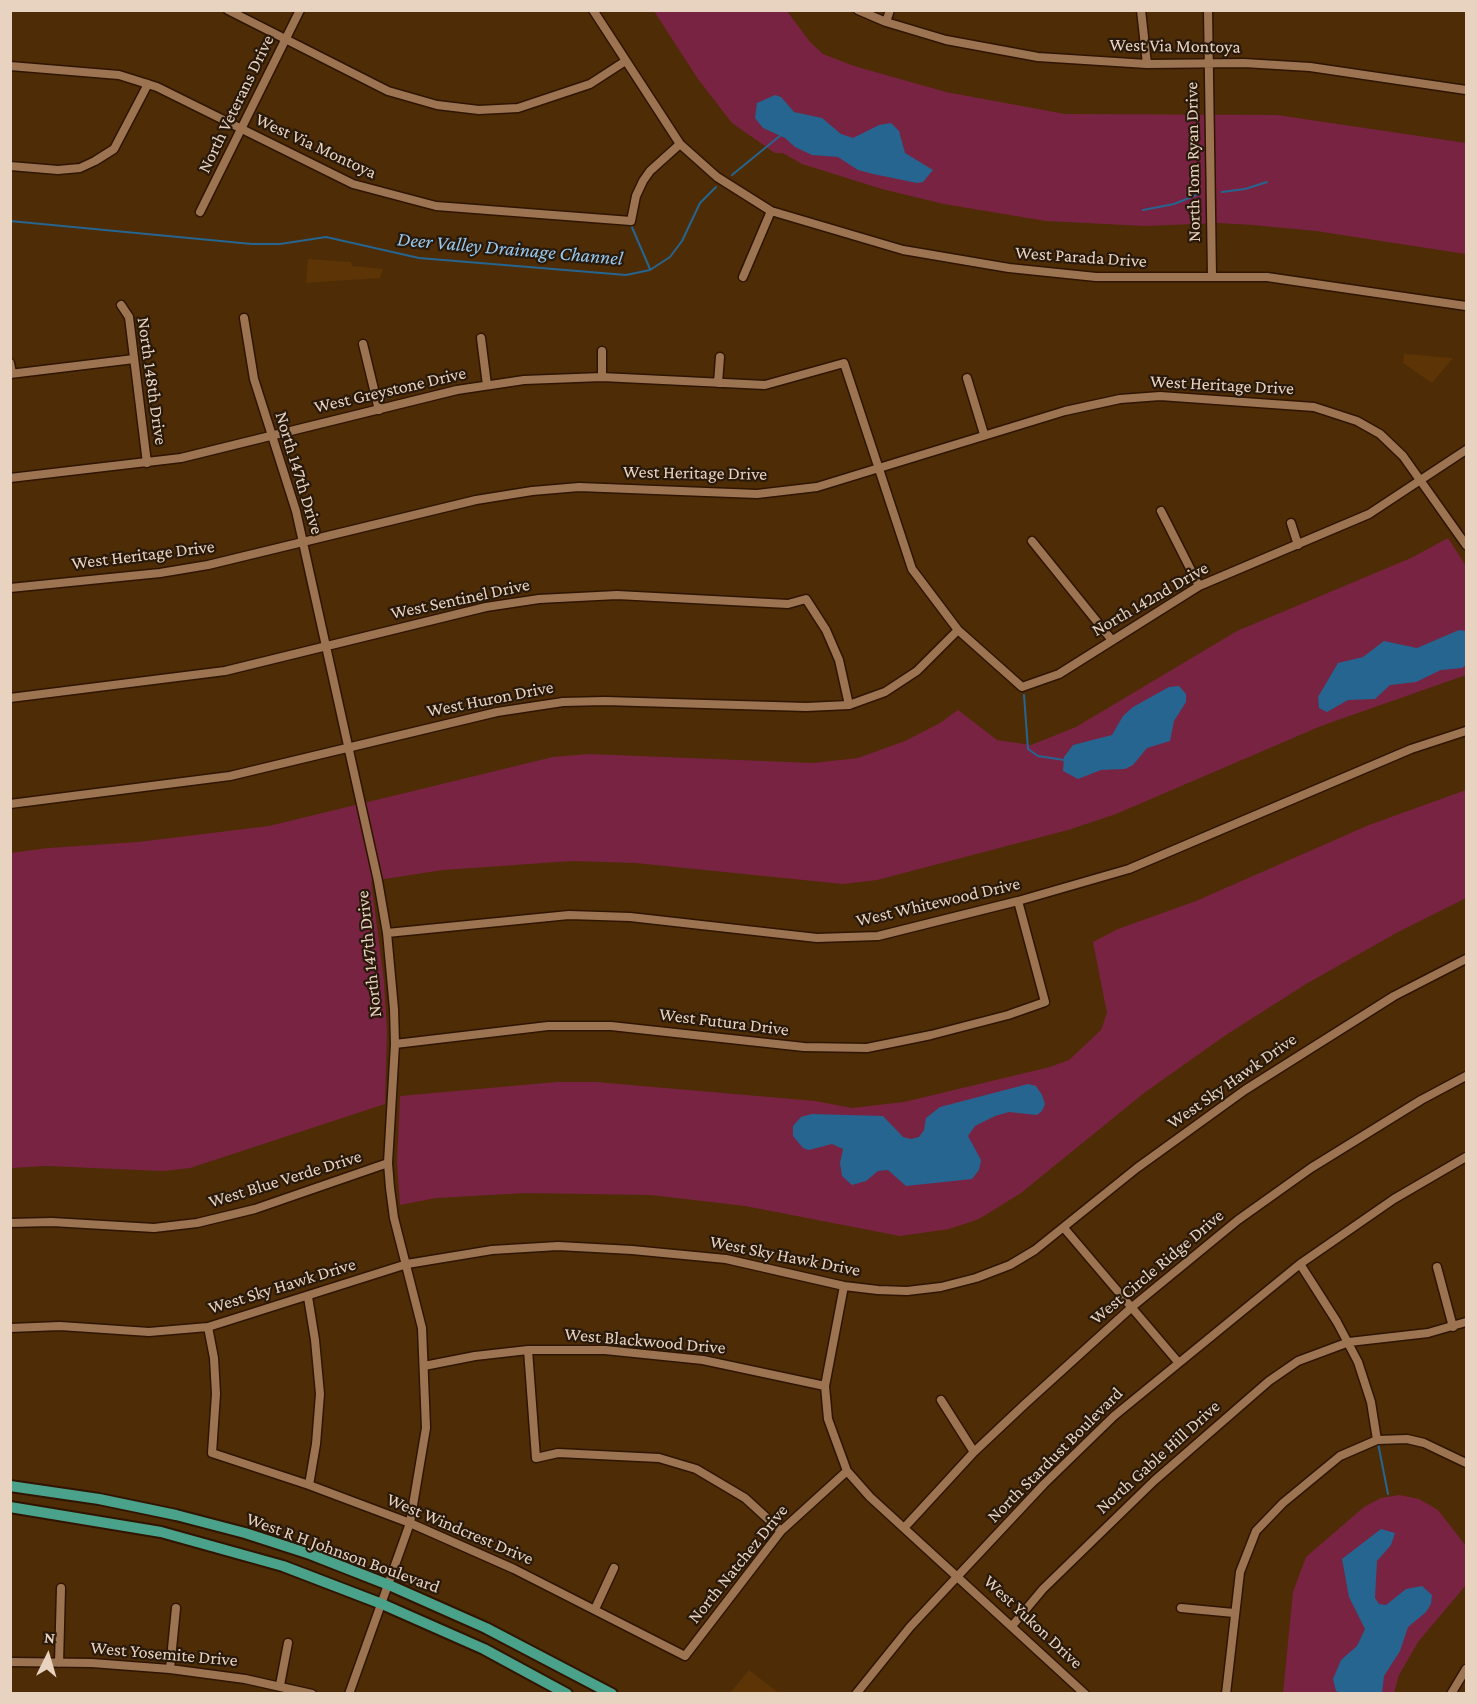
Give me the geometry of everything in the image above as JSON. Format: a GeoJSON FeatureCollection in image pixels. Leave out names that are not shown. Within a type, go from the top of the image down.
{"type":"FeatureCollection","features":[{"type":"Feature","properties":{"kind":"main road","name":"West R H Johnson Boulevard"},"geometry":{"type":"LineString","coordinates":[[10,1486],[99,1499],[210,1524],[310,1554],[567,1694]]}},
{"type":"Feature","properties":{"kind":"main road","name":"West R H Johnson Boulevard"},"geometry":{"type":"LineString","coordinates":[[10,1507],[111,1521],[245,1554],[385,1594],[515,1641],[612,1694]]}},
{"type":"Feature","properties":{"kind":"street"},"geometry":{"type":"LineString","coordinates":[[228,10],[388,91],[437,105],[478,110],[518,108],[556,98],[590,84],[624,62]]}},
{"type":"Feature","properties":{"kind":"street","name":"North Veterans Drive"},"geometry":{"type":"LineString","coordinates":[[200,212],[300,10]]}},
{"type":"Feature","properties":{"kind":"street","name":"West Parada Drive"},"geometry":{"type":"LineString","coordinates":[[593,10],[624,62],[680,144],[717,177],[771,211],[903,250],[1009,268],[1096,278],[1267,277],[1467,306]]}},
{"type":"Feature","properties":{"kind":"street","name":"West Via Montoya"},"geometry":{"type":"LineString","coordinates":[[858,10],[886,22],[956,42],[1038,57],[1147,64],[1208,63],[1310,68],[1467,90]]}},
{"type":"Feature","properties":{"kind":"street"},"geometry":{"type":"LineString","coordinates":[[886,22],[890,10]]}},
{"type":"Feature","properties":{"kind":"street"},"geometry":{"type":"LineString","coordinates":[[1142,10],[1147,64]]}},
{"type":"Feature","properties":{"kind":"street","name":"North Tom Ryan Drive"},"geometry":{"type":"LineString","coordinates":[[1208,10],[1212,277]]}},
{"type":"Feature","properties":{"kind":"street","name":"West Via Montoya"},"geometry":{"type":"LineString","coordinates":[[10,66],[119,75],[148,84],[353,184],[400,199],[436,206],[631,221],[636,195],[650,171],[680,144]]}},
{"type":"Feature","properties":{"kind":"street"},"geometry":{"type":"LineString","coordinates":[[10,166],[58,170],[80,168],[114,149],[148,84]]}},
{"type":"Feature","properties":{"kind":"street"},"geometry":{"type":"LineString","coordinates":[[743,277],[771,211]]}},
{"type":"Feature","properties":{"kind":"street","name":"North 148th Drive"},"geometry":{"type":"LineString","coordinates":[[121,305],[129,316],[147,463]]}},
{"type":"Feature","properties":{"kind":"street","name":"North 147th Drive"},"geometry":{"type":"LineString","coordinates":[[244,318],[254,379],[303,542],[378,881],[387,933],[395,1044],[388,1164],[394,1218],[422,1328],[426,1428],[410,1523],[385,1594]]}},
{"type":"Feature","properties":{"kind":"street"},"geometry":{"type":"LineString","coordinates":[[481,338],[487,385]]}},
{"type":"Feature","properties":{"kind":"street"},"geometry":{"type":"LineString","coordinates":[[363,344],[379,410]]}},
{"type":"Feature","properties":{"kind":"street"},"geometry":{"type":"LineString","coordinates":[[602,351],[602,377]]}},
{"type":"Feature","properties":{"kind":"street"},"geometry":{"type":"LineString","coordinates":[[718,383],[720,357]]}},
{"type":"Feature","properties":{"kind":"street"},"geometry":{"type":"LineString","coordinates":[[10,363],[11,374],[134,359]]}},
{"type":"Feature","properties":{"kind":"street","name":"West Greystone Drive"},"geometry":{"type":"LineString","coordinates":[[10,478],[181,458],[487,385],[524,380],[602,377],[765,385],[844,363],[876,466]]}},
{"type":"Feature","properties":{"kind":"street"},"geometry":{"type":"LineString","coordinates":[[967,378],[984,434]]}},
{"type":"Feature","properties":{"kind":"street","name":"West Heritage Drive"},"geometry":{"type":"LineString","coordinates":[[10,588],[170,572],[476,500],[532,490],[579,487],[758,494],[817,487],[876,466],[1092,404],[1146,396],[1314,407],[1344,415],[1380,434],[1396,448],[1467,545]]}},
{"type":"Feature","properties":{"kind":"street","name":"North 142nd Drive"},"geometry":{"type":"LineString","coordinates":[[958,630],[1022,687],[1059,674],[1111,639],[1199,586],[1369,514],[1467,450]]}},
{"type":"Feature","properties":{"kind":"street"},"geometry":{"type":"LineString","coordinates":[[876,466],[912,569],[958,630]]}},
{"type":"Feature","properties":{"kind":"street"},"geometry":{"type":"LineString","coordinates":[[1161,511],[1199,586]]}},
{"type":"Feature","properties":{"kind":"street"},"geometry":{"type":"LineString","coordinates":[[1291,523],[1298,545]]}},
{"type":"Feature","properties":{"kind":"street"},"geometry":{"type":"LineString","coordinates":[[1032,541],[1111,639]]}},
{"type":"Feature","properties":{"kind":"street","name":"West Sentinel Drive"},"geometry":{"type":"LineString","coordinates":[[10,698],[225,671],[486,607],[539,598],[617,595],[789,604],[806,599],[826,630],[839,660],[849,705]]}},
{"type":"Feature","properties":{"kind":"street","name":"West Huron Drive"},"geometry":{"type":"LineString","coordinates":[[10,804],[230,776],[497,712],[563,702],[605,701],[806,708],[849,705],[885,692],[917,670],[958,630]]}},
{"type":"Feature","properties":{"kind":"street","name":"West Whitewood Drive"},"geometry":{"type":"LineString","coordinates":[[387,933],[569,915],[630,917],[817,938],[878,936],[1018,901],[1129,869],[1411,749],[1467,731]]}},
{"type":"Feature","properties":{"kind":"street","name":"West Futura Drive"},"geometry":{"type":"LineString","coordinates":[[395,1044],[548,1026],[611,1026],[804,1047],[867,1048],[931,1035],[1008,1015],[1045,1002],[1018,901]]}},
{"type":"Feature","properties":{"kind":"street","name":"West Sky Hawk Drive"},"geometry":{"type":"LineString","coordinates":[[10,1328],[60,1326],[149,1332],[208,1327],[407,1264],[503,1249],[558,1246],[726,1259],[844,1286],[908,1291],[941,1287],[976,1278],[1010,1265],[1064,1228],[1137,1168],[1245,1090],[1385,1002],[1467,959]]}},
{"type":"Feature","properties":{"kind":"street","name":"West Circle Ridge Drive"},"geometry":{"type":"LineString","coordinates":[[904,1528],[974,1452],[1132,1307],[1238,1221],[1311,1168],[1421,1100],[1467,1076]]}},
{"type":"Feature","properties":{"kind":"street","name":"North Stardust Boulevard"},"geometry":{"type":"LineString","coordinates":[[856,1694],[910,1627],[958,1575],[1044,1484],[1113,1416],[1300,1264],[1394,1199],[1467,1157]]}},
{"type":"Feature","properties":{"kind":"street","name":"West Blue Verde Drive"},"geometry":{"type":"LineString","coordinates":[[10,1223],[52,1222],[154,1228],[197,1223],[255,1209],[388,1164]]}},
{"type":"Feature","properties":{"kind":"street"},"geometry":{"type":"LineString","coordinates":[[1064,1228],[1178,1362]]}},
{"type":"Feature","properties":{"kind":"street"},"geometry":{"type":"LineString","coordinates":[[1300,1264],[1349,1342],[1366,1384],[1377,1440]]}},
{"type":"Feature","properties":{"kind":"street"},"geometry":{"type":"LineString","coordinates":[[1437,1267],[1453,1328]]}},
{"type":"Feature","properties":{"kind":"street"},"geometry":{"type":"LineString","coordinates":[[844,1286],[825,1386],[828,1419],[847,1471]]}},
{"type":"Feature","properties":{"kind":"street"},"geometry":{"type":"LineString","coordinates":[[308,1297],[320,1394],[316,1444],[309,1485]]}},
{"type":"Feature","properties":{"kind":"street","name":"North Gable Hill Drive"},"geometry":{"type":"LineString","coordinates":[[1012,1626],[1043,1589],[1101,1530],[1213,1427],[1269,1381],[1298,1361],[1349,1342],[1453,1328],[1467,1322]]}},
{"type":"Feature","properties":{"kind":"street","name":"West Windcrest Drive"},"geometry":{"type":"LineString","coordinates":[[208,1327],[214,1358],[216,1394],[212,1453],[309,1485],[410,1523],[595,1609],[685,1656]]}},
{"type":"Feature","properties":{"kind":"street"},"geometry":{"type":"LineString","coordinates":[[528,1350],[536,1458],[558,1453],[597,1454],[668,1461],[696,1469],[745,1498],[781,1531]]}},
{"type":"Feature","properties":{"kind":"street","name":"West Blackwood Drive"},"geometry":{"type":"LineString","coordinates":[[424,1366],[528,1350],[604,1350],[703,1360],[825,1386]]}},
{"type":"Feature","properties":{"kind":"street"},"geometry":{"type":"LineString","coordinates":[[941,1400],[974,1452]]}},
{"type":"Feature","properties":{"kind":"street"},"geometry":{"type":"LineString","coordinates":[[1226,1694],[1240,1572],[1256,1531],[1283,1503],[1340,1456],[1377,1440],[1407,1439],[1424,1443],[1467,1463]]}},
{"type":"Feature","properties":{"kind":"street","name":"West Yukon Drive"},"geometry":{"type":"LineString","coordinates":[[847,1471],[870,1497],[958,1575],[1085,1694]]}},
{"type":"Feature","properties":{"kind":"street","name":"North Natchez Drive"},"geometry":{"type":"LineString","coordinates":[[685,1656],[781,1531],[847,1471]]}},
{"type":"Feature","properties":{"kind":"street"},"geometry":{"type":"LineString","coordinates":[[595,1609],[614,1568]]}},
{"type":"Feature","properties":{"kind":"street"},"geometry":{"type":"LineString","coordinates":[[59,1663],[61,1588]]}},
{"type":"Feature","properties":{"kind":"street"},"geometry":{"type":"LineString","coordinates":[[349,1694],[385,1594]]}},
{"type":"Feature","properties":{"kind":"street"},"geometry":{"type":"LineString","coordinates":[[170,1669],[176,1608]]}},
{"type":"Feature","properties":{"kind":"street"},"geometry":{"type":"LineString","coordinates":[[1181,1608],[1234,1613]]}},
{"type":"Feature","properties":{"kind":"street"},"geometry":{"type":"LineString","coordinates":[[279,1686],[288,1643]]}},
{"type":"Feature","properties":{"kind":"street","name":"West Yosemite Drive"},"geometry":{"type":"LineString","coordinates":[[10,1662],[170,1669],[279,1686],[312,1694]]}},
{"type":"Feature","properties":{"kind":"street"},"geometry":{"type":"LineString","coordinates":[[1451,1694],[1467,1669]]}},
{"type":"Feature","properties":{"kind":"shaded area"},"geometry":{"type":"Polygon","coordinates":[[[654,11],[787,11],[810,42],[823,54],[854,66],[946,92],[1065,114],[1277,115],[1466,143],[1466,254],[1316,231],[1253,225],[1218,223],[1145,226],[1046,221],[944,204],[882,189],[802,164],[783,153],[775,153],[732,123],[698,79],[654,11]]]}},
{"type":"Feature","properties":{"kind":"shaded area"},"geometry":{"type":"Polygon","coordinates":[[[308,259],[351,262],[352,266],[383,269],[380,278],[306,283],[308,259]]]}},
{"type":"Feature","properties":{"kind":"shaded area"},"geometry":{"type":"Polygon","coordinates":[[[1404,354],[1453,358],[1432,383],[1403,363],[1404,354]]]}},
{"type":"Feature","properties":{"kind":"shaded area"},"geometry":{"type":"Polygon","coordinates":[[[1448,538],[1466,566],[1466,675],[1321,726],[1116,814],[1068,830],[877,880],[843,884],[636,863],[572,861],[443,870],[371,881],[384,981],[387,1030],[385,1104],[190,1168],[163,1171],[47,1166],[11,1168],[10,853],[138,842],[269,826],[553,757],[589,754],[813,763],[858,758],[905,741],[940,723],[958,710],[997,740],[1031,745],[1076,727],[1237,631],[1411,558],[1448,538]]]}},
{"type":"Feature","properties":{"kind":"shaded area"},"geometry":{"type":"Polygon","coordinates":[[[1466,790],[1466,898],[1398,932],[1306,984],[1226,1035],[1144,1093],[1021,1193],[979,1219],[949,1229],[900,1236],[745,1206],[651,1195],[526,1193],[436,1198],[400,1205],[397,1162],[400,1096],[557,1082],[596,1082],[815,1101],[852,1108],[904,1102],[1050,1067],[1069,1060],[1101,1030],[1107,1013],[1093,942],[1118,929],[1196,901],[1369,825],[1466,790]]]}},
{"type":"Feature","properties":{"kind":"shaded area"},"geometry":{"type":"Polygon","coordinates":[[[1399,1495],[1419,1499],[1438,1510],[1466,1546],[1466,1585],[1418,1642],[1399,1675],[1394,1693],[1283,1694],[1293,1592],[1306,1557],[1364,1507],[1381,1498],[1399,1495]]]}},
{"type":"Feature","properties":{"kind":"shaded area"},"geometry":{"type":"Polygon","coordinates":[[[749,1670],[779,1693],[730,1693],[749,1670]]]}},
{"type":"Feature","properties":{"kind":"water"},"geometry":{"type":"Polygon","coordinates":[[[775,95],[781,97],[794,112],[822,118],[841,134],[853,138],[879,125],[891,123],[899,131],[905,153],[933,170],[923,182],[917,183],[858,170],[838,157],[812,155],[795,147],[785,138],[763,128],[755,118],[757,103],[775,95]]]}},
{"type":"Feature","properties":{"kind":"water"},"geometry":{"type":"Polygon","coordinates":[[[1459,630],[1466,631],[1466,665],[1462,668],[1441,670],[1416,682],[1390,685],[1375,699],[1348,700],[1327,712],[1319,708],[1318,697],[1338,663],[1363,657],[1384,641],[1417,648],[1459,630]]]}},
{"type":"Feature","properties":{"kind":"water"},"geometry":{"type":"Polygon","coordinates":[[[1179,686],[1186,694],[1186,702],[1174,721],[1170,741],[1147,748],[1133,765],[1125,769],[1101,770],[1078,779],[1063,771],[1064,757],[1073,745],[1112,735],[1123,716],[1133,707],[1169,687],[1179,686]]]}},
{"type":"Feature","properties":{"kind":"water"},"geometry":{"type":"Polygon","coordinates":[[[1028,1084],[1036,1086],[1042,1095],[1045,1104],[1042,1111],[1037,1115],[1009,1112],[975,1126],[968,1136],[981,1160],[979,1170],[972,1179],[906,1186],[888,1170],[878,1171],[866,1181],[852,1185],[842,1176],[840,1163],[843,1149],[832,1144],[809,1150],[803,1148],[793,1136],[793,1126],[801,1117],[812,1114],[883,1116],[903,1137],[911,1139],[919,1137],[924,1130],[926,1118],[940,1107],[1028,1084]]]}},
{"type":"Feature","properties":{"kind":"water"},"geometry":{"type":"Polygon","coordinates":[[[1381,1529],[1395,1533],[1391,1545],[1377,1561],[1375,1598],[1379,1604],[1386,1605],[1406,1589],[1422,1586],[1432,1595],[1431,1604],[1426,1612],[1408,1627],[1400,1651],[1384,1676],[1382,1693],[1343,1693],[1336,1691],[1333,1679],[1341,1660],[1357,1646],[1365,1629],[1349,1597],[1342,1559],[1381,1529]]]}},
{"type":"Feature","properties":{"kind":"waterway","name":"Deer Valley Drainage Channel"},"geometry":{"type":"LineString","coordinates":[[732,175],[781,135]]}},
{"type":"Feature","properties":{"kind":"waterway"},"geometry":{"type":"LineString","coordinates":[[1222,192],[1245,189],[1267,182]]}},
{"type":"Feature","properties":{"kind":"waterway","name":"Deer Valley Drainage Channel"},"geometry":{"type":"LineString","coordinates":[[10,221],[252,244],[280,244],[326,237],[419,258],[626,275],[650,270],[670,257],[682,241],[700,203],[716,187]]}},
{"type":"Feature","properties":{"kind":"waterway"},"geometry":{"type":"LineString","coordinates":[[1143,210],[1174,204],[1199,194]]}},
{"type":"Feature","properties":{"kind":"waterway"},"geometry":{"type":"LineString","coordinates":[[631,225],[650,269]]}},
{"type":"Feature","properties":{"kind":"waterway"},"geometry":{"type":"LineString","coordinates":[[1024,695],[1028,749],[1038,756],[1064,760]]}},
{"type":"Feature","properties":{"kind":"waterway"},"geometry":{"type":"LineString","coordinates":[[1378,1443],[1388,1494]]}}]}
